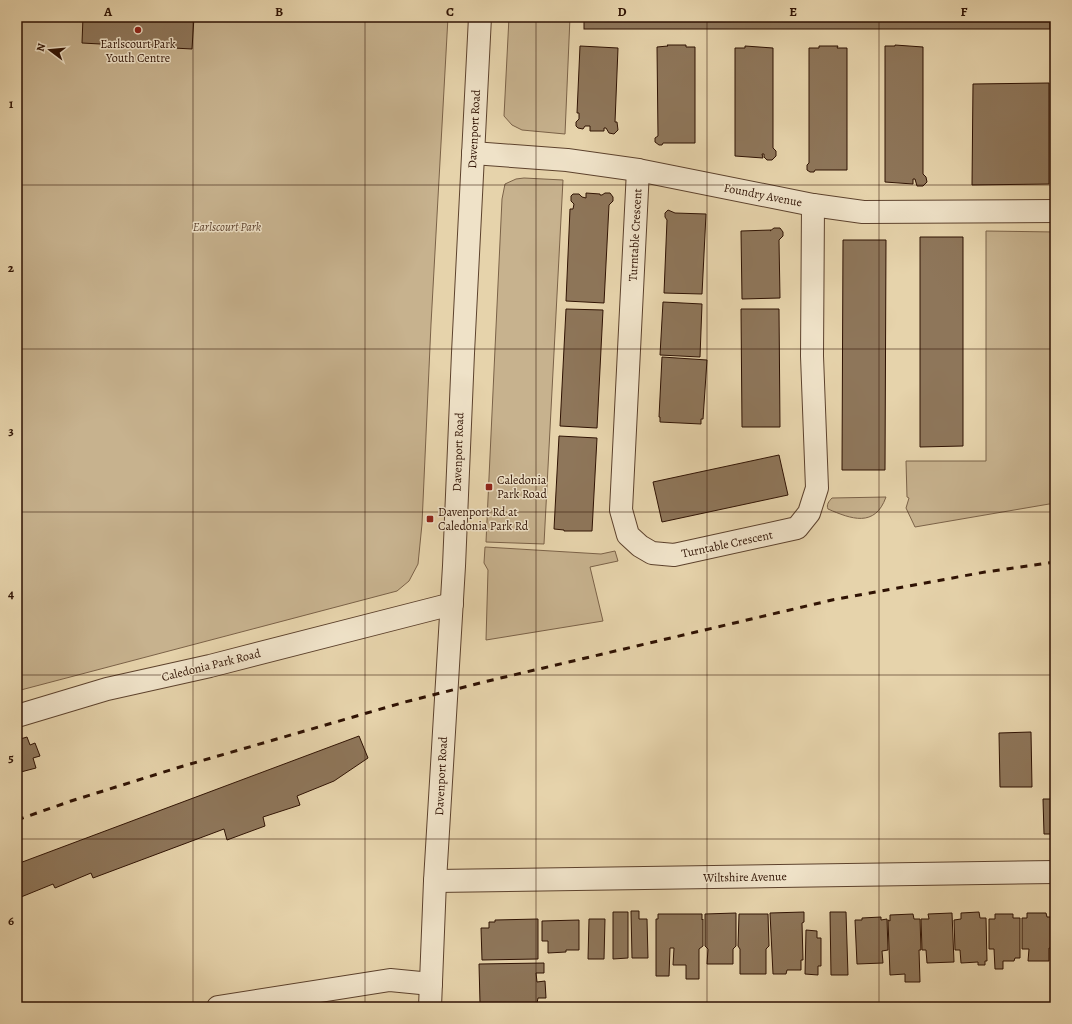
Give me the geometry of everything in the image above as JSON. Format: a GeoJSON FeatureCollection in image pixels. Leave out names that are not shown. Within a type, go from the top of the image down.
{"type":"FeatureCollection","features":[{"type":"Feature","properties":{"kind":"street","name":"Davenport Road"},"geometry":{"type":"LineString","coordinates":[[430,1007],[435,881],[452,604],[462,360],[480,17]]}},
{"type":"Feature","properties":{"kind":"street","name":"Foundry Avenue"},"geometry":{"type":"LineString","coordinates":[[473,153],[567,160],[638,170],[814,205],[863,212],[1055,211]]}},
{"type":"Feature","properties":{"kind":"street","name":"Turntable Crescent"},"geometry":{"type":"LineString","coordinates":[[638,170],[621,510],[628,535],[640,546],[652,553],[674,555],[797,528],[809,512],[817,488],[812,356],[814,205]]}},
{"type":"Feature","properties":{"kind":"street","name":"Caledonia Park Road"},"geometry":{"type":"LineString","coordinates":[[17,716],[107,689],[217,664],[452,604]]}},
{"type":"Feature","properties":{"kind":"street","name":"Wiltshire Avenue"},"geometry":{"type":"LineString","coordinates":[[435,881],[1055,872]]}},
{"type":"Feature","properties":{"kind":"street"},"geometry":{"type":"LineString","coordinates":[[218,1007],[390,980],[430,984]]}},
{"type":"Feature","properties":{"kind":"green space","name":"Earlscourt Park"},"geometry":{"type":"Polygon","coordinates":[[[17,17],[448,17],[431,324],[422,524],[418,564],[409,581],[397,591],[17,691],[17,17]]]}},
{"type":"Feature","properties":{"kind":"green space"},"geometry":{"type":"Polygon","coordinates":[[[509,17],[570,17],[565,134],[522,130],[512,125],[504,116],[509,17]]]}},
{"type":"Feature","properties":{"kind":"green space"},"geometry":{"type":"Polygon","coordinates":[[[516,179],[563,180],[544,544],[486,542],[502,199],[505,184],[516,179]]]}},
{"type":"Feature","properties":{"kind":"green space"},"geometry":{"type":"Polygon","coordinates":[[[986,231],[1055,232],[1055,503],[915,527],[906,508],[909,498],[907,497],[906,461],[986,461],[986,231]]]}},
{"type":"Feature","properties":{"kind":"green space"},"geometry":{"type":"Polygon","coordinates":[[[886,497],[876,513],[869,517],[854,518],[845,516],[827,508],[828,503],[832,498],[886,497]]]}},
{"type":"Feature","properties":{"kind":"green space"},"geometry":{"type":"Polygon","coordinates":[[[485,547],[601,554],[615,551],[618,561],[590,567],[603,621],[486,640],[488,570],[484,563],[485,547]]]}},
{"type":"Feature","properties":{"kind":"building","name":"Earlscourt Park Youth Centre"},"geometry":{"type":"Polygon","coordinates":[[[83,17],[194,17],[192,49],[82,43],[83,17]]]}},
{"type":"Feature","properties":{"kind":"building"},"geometry":{"type":"Polygon","coordinates":[[[584,17],[1050,17],[1050,29],[584,29],[584,17]]]}},
{"type":"Feature","properties":{"kind":"building"},"geometry":{"type":"Polygon","coordinates":[[[667,45],[686,45],[686,47],[695,47],[695,143],[663,143],[662,145],[659,145],[655,142],[655,138],[658,136],[657,47],[668,46],[667,45]]]}},
{"type":"Feature","properties":{"kind":"building"},"geometry":{"type":"Polygon","coordinates":[[[895,45],[923,47],[923,174],[926,177],[927,182],[923,186],[917,186],[915,179],[913,179],[913,184],[885,182],[885,46],[895,45]]]}},
{"type":"Feature","properties":{"kind":"building"},"geometry":{"type":"Polygon","coordinates":[[[580,46],[618,48],[615,122],[617,122],[618,130],[614,134],[609,133],[606,128],[604,128],[604,131],[590,131],[590,126],[585,126],[583,129],[576,126],[576,122],[579,119],[579,113],[577,113],[580,46]]]}},
{"type":"Feature","properties":{"kind":"building"},"geometry":{"type":"Polygon","coordinates":[[[745,46],[773,48],[773,148],[776,151],[776,156],[772,160],[767,160],[764,157],[764,154],[762,154],[763,158],[735,156],[735,48],[745,48],[745,46]]]}},
{"type":"Feature","properties":{"kind":"building"},"geometry":{"type":"Polygon","coordinates":[[[819,46],[838,46],[837,48],[847,48],[847,170],[815,170],[814,172],[810,172],[807,170],[807,165],[809,163],[809,48],[819,48],[819,46]]]}},
{"type":"Feature","properties":{"kind":"building"},"geometry":{"type":"Polygon","coordinates":[[[1049,83],[1049,184],[972,185],[973,84],[1049,83]]]}},
{"type":"Feature","properties":{"kind":"building"},"geometry":{"type":"Polygon","coordinates":[[[586,193],[602,195],[605,193],[610,193],[613,197],[613,201],[609,205],[604,303],[566,301],[570,209],[573,209],[574,204],[571,201],[571,196],[573,194],[579,194],[586,198],[586,193]]]}},
{"type":"Feature","properties":{"kind":"building"},"geometry":{"type":"Polygon","coordinates":[[[668,210],[675,213],[706,214],[702,294],[664,293],[667,220],[665,213],[668,210]]]}},
{"type":"Feature","properties":{"kind":"building"},"geometry":{"type":"Polygon","coordinates":[[[774,228],[780,228],[783,232],[783,236],[779,240],[780,298],[742,299],[741,231],[771,230],[770,231],[774,228]]]}},
{"type":"Feature","properties":{"kind":"building"},"geometry":{"type":"Polygon","coordinates":[[[920,237],[963,237],[963,446],[920,447],[920,237]]]}},
{"type":"Feature","properties":{"kind":"building"},"geometry":{"type":"Polygon","coordinates":[[[843,240],[886,240],[885,470],[842,470],[843,240]]]}},
{"type":"Feature","properties":{"kind":"building"},"geometry":{"type":"Polygon","coordinates":[[[663,302],[702,304],[700,357],[660,355],[663,302]]]}},
{"type":"Feature","properties":{"kind":"building"},"geometry":{"type":"Polygon","coordinates":[[[566,309],[603,310],[597,428],[560,426],[566,309]]]}},
{"type":"Feature","properties":{"kind":"building"},"geometry":{"type":"Polygon","coordinates":[[[741,309],[779,309],[780,427],[742,427],[741,309]]]}},
{"type":"Feature","properties":{"kind":"building"},"geometry":{"type":"Polygon","coordinates":[[[662,357],[707,360],[703,419],[701,419],[701,424],[660,422],[662,357]]]}},
{"type":"Feature","properties":{"kind":"building"},"geometry":{"type":"Polygon","coordinates":[[[559,436],[597,438],[592,531],[564,531],[554,529],[559,436]]]}},
{"type":"Feature","properties":{"kind":"building"},"geometry":{"type":"Polygon","coordinates":[[[779,455],[788,495],[662,522],[653,482],[779,455]]]}},
{"type":"Feature","properties":{"kind":"building"},"geometry":{"type":"Polygon","coordinates":[[[1031,732],[1032,787],[1000,787],[999,733],[1031,732]]]}},
{"type":"Feature","properties":{"kind":"building"},"geometry":{"type":"Polygon","coordinates":[[[359,736],[368,758],[334,781],[297,796],[300,805],[263,817],[265,826],[227,840],[224,829],[93,878],[91,873],[55,888],[53,884],[21,897],[17,886],[17,864],[359,736]]]}},
{"type":"Feature","properties":{"kind":"building"},"geometry":{"type":"Polygon","coordinates":[[[27,737],[30,745],[35,743],[40,756],[33,758],[36,768],[17,773],[17,740],[27,737]]]}},
{"type":"Feature","properties":{"kind":"building"},"geometry":{"type":"Polygon","coordinates":[[[1043,799],[1055,799],[1055,834],[1044,834],[1043,799]]]}},
{"type":"Feature","properties":{"kind":"building"},"geometry":{"type":"Polygon","coordinates":[[[631,911],[639,911],[639,919],[647,919],[648,958],[632,958],[631,911]]]}},
{"type":"Feature","properties":{"kind":"building"},"geometry":{"type":"Polygon","coordinates":[[[613,912],[628,912],[628,958],[613,959],[613,912]]]}},
{"type":"Feature","properties":{"kind":"building"},"geometry":{"type":"Polygon","coordinates":[[[804,912],[804,922],[802,923],[803,960],[801,960],[801,970],[787,970],[786,974],[773,974],[770,913],[804,912]]]}},
{"type":"Feature","properties":{"kind":"building"},"geometry":{"type":"Polygon","coordinates":[[[830,912],[846,912],[848,975],[831,975],[830,912]]]}},
{"type":"Feature","properties":{"kind":"building"},"geometry":{"type":"Polygon","coordinates":[[[979,912],[980,918],[986,918],[987,961],[985,961],[985,965],[978,965],[978,962],[961,963],[960,950],[955,950],[954,920],[961,919],[961,913],[979,912]]]}},
{"type":"Feature","properties":{"kind":"building"},"geometry":{"type":"Polygon","coordinates":[[[736,913],[736,946],[733,949],[733,964],[707,964],[708,949],[705,946],[705,914],[736,913]]]}},
{"type":"Feature","properties":{"kind":"building"},"geometry":{"type":"Polygon","coordinates":[[[952,913],[954,962],[927,963],[926,950],[922,950],[921,919],[929,919],[928,914],[952,913]]]}},
{"type":"Feature","properties":{"kind":"building"},"geometry":{"type":"Polygon","coordinates":[[[1027,913],[1046,913],[1047,917],[1052,917],[1052,948],[1049,948],[1049,961],[1028,961],[1029,949],[1022,949],[1022,918],[1027,918],[1027,913]]]}},
{"type":"Feature","properties":{"kind":"building"},"geometry":{"type":"Polygon","coordinates":[[[658,914],[702,914],[703,946],[699,949],[699,979],[686,979],[686,965],[673,965],[674,948],[670,948],[669,976],[656,976],[656,919],[658,919],[658,914]]]}},
{"type":"Feature","properties":{"kind":"building"},"geometry":{"type":"Polygon","coordinates":[[[739,914],[768,914],[769,946],[766,949],[766,974],[740,974],[740,949],[738,946],[739,914]]]}},
{"type":"Feature","properties":{"kind":"building"},"geometry":{"type":"Polygon","coordinates":[[[913,914],[914,919],[920,919],[920,982],[905,982],[905,974],[890,975],[888,920],[890,921],[890,915],[913,914]]]}},
{"type":"Feature","properties":{"kind":"building"},"geometry":{"type":"Polygon","coordinates":[[[995,914],[1013,914],[1013,918],[1020,918],[1020,958],[1015,958],[1014,961],[1003,961],[1003,969],[995,969],[994,949],[989,949],[989,919],[995,919],[995,914]]]}},
{"type":"Feature","properties":{"kind":"building"},"geometry":{"type":"Polygon","coordinates":[[[881,917],[881,920],[887,919],[888,950],[882,951],[883,963],[857,964],[855,920],[881,917]]]}},
{"type":"Feature","properties":{"kind":"building"},"geometry":{"type":"Polygon","coordinates":[[[1053,917],[1055,917],[1054,948],[1053,917]]]}},
{"type":"Feature","properties":{"kind":"building"},"geometry":{"type":"Polygon","coordinates":[[[538,919],[538,959],[482,960],[481,928],[489,928],[489,922],[495,922],[495,920],[538,919]]]}},
{"type":"Feature","properties":{"kind":"building"},"geometry":{"type":"Polygon","coordinates":[[[589,919],[605,919],[604,959],[588,959],[589,919]]]}},
{"type":"Feature","properties":{"kind":"building"},"geometry":{"type":"Polygon","coordinates":[[[579,920],[579,950],[566,950],[566,952],[548,953],[548,941],[542,941],[542,921],[579,920]]]}},
{"type":"Feature","properties":{"kind":"building"},"geometry":{"type":"Polygon","coordinates":[[[806,930],[817,931],[817,938],[821,938],[821,966],[818,966],[818,975],[805,974],[806,930]]]}},
{"type":"Feature","properties":{"kind":"building"},"geometry":{"type":"Polygon","coordinates":[[[544,963],[544,973],[536,973],[537,982],[545,981],[546,998],[538,998],[537,1003],[495,1005],[495,1003],[480,1003],[479,964],[544,963]]]}},
{"type":"Feature","properties":{"kind":"building"},"geometry":{"type":"Polygon","coordinates":[[[543,1005],[581,1005],[581,1007],[543,1007],[543,1005]]]}},
{"type":"Feature","properties":{"kind":"railway"},"geometry":{"type":"LineString","coordinates":[[17,820],[71,801],[180,767],[405,702],[488,681],[832,600],[985,572],[1055,562]]}},
{"type":"Feature","properties":{"kind":"place","name":"Earlscourt Park Youth Centre"},"geometry":{"type":"Point","coordinates":[138,30]}},
{"type":"Feature","properties":{"kind":"place","name":"Caledonia Park Road"},"geometry":{"type":"Point","coordinates":[489,487]}},
{"type":"Feature","properties":{"kind":"place","name":"Davenport Rd at Caledonia Park Rd"},"geometry":{"type":"Point","coordinates":[430,519]}}]}
